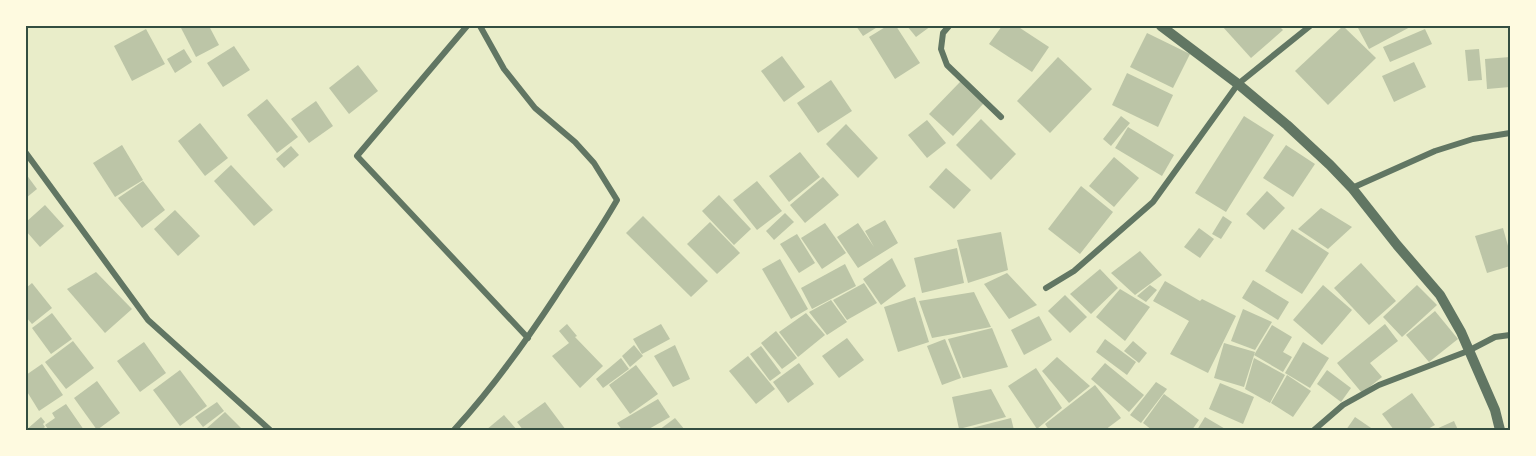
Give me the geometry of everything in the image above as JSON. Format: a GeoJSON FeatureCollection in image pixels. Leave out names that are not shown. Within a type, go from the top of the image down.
{"type":"FeatureCollection","features":[{"type":"Feature","properties":{"kind":"street"},"geometry":{"type":"LineString","coordinates":[[466,26],[357,156],[528,338]]}},
{"type":"Feature","properties":{"kind":"street"},"geometry":{"type":"LineString","coordinates":[[454,430],[481,401],[528,338],[600,230],[617,200],[594,163],[575,142],[535,108],[504,69],[480,26]]}},
{"type":"Feature","properties":{"kind":"street"},"geometry":{"type":"LineString","coordinates":[[949,26],[943,33],[941,49],[947,64],[1000,117]]}},
{"type":"Feature","properties":{"kind":"street"},"geometry":{"type":"LineString","coordinates":[[1161,26],[1238,84],[1287,125],[1353,188],[1396,245],[1440,295],[1461,332],[1495,410],[1500,430]]}},
{"type":"Feature","properties":{"kind":"street"},"geometry":{"type":"LineString","coordinates":[[1046,288],[1074,272],[1153,202],[1238,84],[1310,26]]}},
{"type":"Feature","properties":{"kind":"street"},"geometry":{"type":"LineString","coordinates":[[1353,188],[1435,152],[1473,139],[1510,133]]}},
{"type":"Feature","properties":{"kind":"street"},"geometry":{"type":"LineString","coordinates":[[26,153],[148,320],[270,430]]}},
{"type":"Feature","properties":{"kind":"street"},"geometry":{"type":"LineString","coordinates":[[1314,430],[1343,405],[1379,385],[1468,351],[1495,338],[1510,335]]}},
{"type":"Feature","properties":{"kind":"building"},"geometry":{"type":"Polygon","coordinates":[[[180,26],[209,26],[219,45],[196,57],[180,26]]]}},
{"type":"Feature","properties":{"kind":"building"},"geometry":{"type":"Polygon","coordinates":[[[856,26],[879,26],[863,36],[856,26]]]}},
{"type":"Feature","properties":{"kind":"building"},"geometry":{"type":"Polygon","coordinates":[[[887,26],[896,26],[920,63],[895,79],[869,37],[887,26]]]}},
{"type":"Feature","properties":{"kind":"building"},"geometry":{"type":"Polygon","coordinates":[[[907,26],[931,26],[916,37],[907,26]]]}},
{"type":"Feature","properties":{"kind":"building"},"geometry":{"type":"Polygon","coordinates":[[[1002,26],[1017,26],[1049,47],[1032,72],[989,44],[1002,26]]]}},
{"type":"Feature","properties":{"kind":"building"},"geometry":{"type":"Polygon","coordinates":[[[1222,26],[1279,26],[1283,30],[1251,58],[1222,26]]]}},
{"type":"Feature","properties":{"kind":"building"},"geometry":{"type":"Polygon","coordinates":[[[1343,26],[1376,58],[1328,105],[1295,71],[1343,26]]]}},
{"type":"Feature","properties":{"kind":"building"},"geometry":{"type":"Polygon","coordinates":[[[1357,26],[1412,26],[1369,49],[1357,26]]]}},
{"type":"Feature","properties":{"kind":"building"},"geometry":{"type":"Polygon","coordinates":[[[146,29],[165,64],[132,81],[114,46],[146,29]]]}},
{"type":"Feature","properties":{"kind":"building"},"geometry":{"type":"Polygon","coordinates":[[[1425,29],[1432,44],[1390,62],[1383,47],[1425,29]]]}},
{"type":"Feature","properties":{"kind":"building"},"geometry":{"type":"Polygon","coordinates":[[[1147,33],[1190,54],[1173,88],[1130,67],[1147,33]]]}},
{"type":"Feature","properties":{"kind":"building"},"geometry":{"type":"Polygon","coordinates":[[[234,46],[250,70],[223,87],[207,63],[234,46]]]}},
{"type":"Feature","properties":{"kind":"building"},"geometry":{"type":"Polygon","coordinates":[[[184,49],[192,62],[175,73],[167,59],[184,49]]]}},
{"type":"Feature","properties":{"kind":"building"},"geometry":{"type":"Polygon","coordinates":[[[1479,49],[1482,80],[1468,81],[1465,50],[1479,49]]]}},
{"type":"Feature","properties":{"kind":"building"},"geometry":{"type":"Polygon","coordinates":[[[782,56],[805,87],[784,102],[761,71],[782,56]]]}},
{"type":"Feature","properties":{"kind":"building"},"geometry":{"type":"Polygon","coordinates":[[[1058,57],[1092,89],[1050,133],[1017,101],[1058,57]]]}},
{"type":"Feature","properties":{"kind":"building"},"geometry":{"type":"Polygon","coordinates":[[[1510,57],[1510,87],[1487,89],[1485,59],[1510,57]]]}},
{"type":"Feature","properties":{"kind":"building"},"geometry":{"type":"Polygon","coordinates":[[[1414,62],[1426,87],[1394,102],[1382,76],[1414,62]]]}},
{"type":"Feature","properties":{"kind":"building"},"geometry":{"type":"Polygon","coordinates":[[[358,65],[378,91],[349,114],[329,88],[358,65]]]}},
{"type":"Feature","properties":{"kind":"building"},"geometry":{"type":"Polygon","coordinates":[[[1127,73],[1173,95],[1158,127],[1112,105],[1127,73]]]}},
{"type":"Feature","properties":{"kind":"building"},"geometry":{"type":"Polygon","coordinates":[[[831,80],[852,111],[818,133],[797,103],[831,80]]]}},
{"type":"Feature","properties":{"kind":"building"},"geometry":{"type":"Polygon","coordinates":[[[961,81],[984,103],[953,136],[929,114],[961,81]]]}},
{"type":"Feature","properties":{"kind":"building"},"geometry":{"type":"Polygon","coordinates":[[[267,99],[298,137],[277,153],[247,115],[267,99]]]}},
{"type":"Feature","properties":{"kind":"building"},"geometry":{"type":"Polygon","coordinates":[[[316,101],[333,126],[309,143],[291,119],[316,101]]]}},
{"type":"Feature","properties":{"kind":"building"},"geometry":{"type":"Polygon","coordinates":[[[1121,116],[1130,123],[1111,146],[1103,139],[1121,116]]]}},
{"type":"Feature","properties":{"kind":"building"},"geometry":{"type":"Polygon","coordinates":[[[1244,116],[1274,135],[1226,212],[1195,193],[1244,116]]]}},
{"type":"Feature","properties":{"kind":"building"},"geometry":{"type":"Polygon","coordinates":[[[981,119],[1016,154],[991,180],[956,145],[981,119]]]}},
{"type":"Feature","properties":{"kind":"building"},"geometry":{"type":"Polygon","coordinates":[[[927,120],[946,143],[927,158],[908,135],[927,120]]]}},
{"type":"Feature","properties":{"kind":"building"},"geometry":{"type":"Polygon","coordinates":[[[200,123],[228,158],[205,176],[178,141],[200,123]]]}},
{"type":"Feature","properties":{"kind":"building"},"geometry":{"type":"Polygon","coordinates":[[[846,124],[878,158],[858,178],[826,144],[846,124]]]}},
{"type":"Feature","properties":{"kind":"building"},"geometry":{"type":"Polygon","coordinates":[[[1128,127],[1174,155],[1162,176],[1115,148],[1128,127]]]}},
{"type":"Feature","properties":{"kind":"building"},"geometry":{"type":"Polygon","coordinates":[[[122,145],[143,180],[115,197],[93,163],[122,145]]]}},
{"type":"Feature","properties":{"kind":"building"},"geometry":{"type":"Polygon","coordinates":[[[1286,145],[1315,164],[1293,197],[1263,178],[1286,145]]]}},
{"type":"Feature","properties":{"kind":"building"},"geometry":{"type":"Polygon","coordinates":[[[291,146],[299,155],[284,168],[276,159],[291,146]]]}},
{"type":"Feature","properties":{"kind":"building"},"geometry":{"type":"Polygon","coordinates":[[[800,152],[820,177],[789,202],[769,176],[800,152]]]}},
{"type":"Feature","properties":{"kind":"building"},"geometry":{"type":"Polygon","coordinates":[[[1114,157],[1139,178],[1114,207],[1089,186],[1114,157]]]}},
{"type":"Feature","properties":{"kind":"building"},"geometry":{"type":"Polygon","coordinates":[[[231,165],[273,210],[254,226],[214,181],[231,165]]]}},
{"type":"Feature","properties":{"kind":"building"},"geometry":{"type":"Polygon","coordinates":[[[946,168],[971,190],[954,209],[929,187],[946,168]]]}},
{"type":"Feature","properties":{"kind":"building"},"geometry":{"type":"Polygon","coordinates":[[[26,174],[37,189],[26,198],[26,174]]]}},
{"type":"Feature","properties":{"kind":"building"},"geometry":{"type":"Polygon","coordinates":[[[823,177],[839,195],[805,223],[790,205],[823,177]]]}},
{"type":"Feature","properties":{"kind":"building"},"geometry":{"type":"Polygon","coordinates":[[[143,181],[165,210],[142,228],[118,198],[143,181]]]}},
{"type":"Feature","properties":{"kind":"building"},"geometry":{"type":"Polygon","coordinates":[[[757,181],[782,211],[757,230],[733,200],[757,181]]]}},
{"type":"Feature","properties":{"kind":"building"},"geometry":{"type":"Polygon","coordinates":[[[1081,186],[1113,212],[1080,254],[1048,229],[1081,186]]]}},
{"type":"Feature","properties":{"kind":"building"},"geometry":{"type":"Polygon","coordinates":[[[1267,191],[1285,208],[1264,230],[1246,214],[1267,191]]]}},
{"type":"Feature","properties":{"kind":"building"},"geometry":{"type":"Polygon","coordinates":[[[719,195],[751,229],[734,245],[702,211],[719,195]]]}},
{"type":"Feature","properties":{"kind":"building"},"geometry":{"type":"Polygon","coordinates":[[[45,205],[64,226],[40,247],[26,231],[26,222],[45,205]]]}},
{"type":"Feature","properties":{"kind":"building"},"geometry":{"type":"Polygon","coordinates":[[[1321,208],[1352,227],[1328,249],[1298,229],[1321,208]]]}},
{"type":"Feature","properties":{"kind":"building"},"geometry":{"type":"Polygon","coordinates":[[[175,210],[200,236],[178,256],[154,229],[175,210]]]}},
{"type":"Feature","properties":{"kind":"building"},"geometry":{"type":"Polygon","coordinates":[[[785,213],[794,222],[774,240],[766,231],[785,213]]]}},
{"type":"Feature","properties":{"kind":"building"},"geometry":{"type":"Polygon","coordinates":[[[643,216],[708,281],[691,297],[626,233],[643,216]]]}},
{"type":"Feature","properties":{"kind":"building"},"geometry":{"type":"Polygon","coordinates":[[[1223,216],[1232,222],[1221,239],[1212,234],[1223,216]]]}},
{"type":"Feature","properties":{"kind":"building"},"geometry":{"type":"Polygon","coordinates":[[[885,220],[898,243],[858,268],[837,237],[858,223],[874,247],[865,231],[885,220]]]}},
{"type":"Feature","properties":{"kind":"building"},"geometry":{"type":"Polygon","coordinates":[[[710,222],[740,253],[717,274],[687,244],[710,222]]]}},
{"type":"Feature","properties":{"kind":"building"},"geometry":{"type":"Polygon","coordinates":[[[825,223],[846,253],[822,269],[801,238],[825,223]]]}},
{"type":"Feature","properties":{"kind":"building"},"geometry":{"type":"Polygon","coordinates":[[[1199,228],[1214,239],[1200,258],[1184,247],[1199,228]]]}},
{"type":"Feature","properties":{"kind":"building"},"geometry":{"type":"Polygon","coordinates":[[[1503,228],[1510,253],[1510,266],[1487,273],[1475,236],[1503,228]]]}},
{"type":"Feature","properties":{"kind":"building"},"geometry":{"type":"Polygon","coordinates":[[[1292,229],[1329,253],[1302,294],[1265,271],[1292,229]]]}},
{"type":"Feature","properties":{"kind":"building"},"geometry":{"type":"Polygon","coordinates":[[[1001,232],[1008,270],[968,283],[957,240],[1001,232]]]}},
{"type":"Feature","properties":{"kind":"building"},"geometry":{"type":"Polygon","coordinates":[[[797,234],[815,263],[799,273],[780,244],[797,234]]]}},
{"type":"Feature","properties":{"kind":"building"},"geometry":{"type":"Polygon","coordinates":[[[957,248],[964,283],[922,293],[914,258],[957,248]]]}},
{"type":"Feature","properties":{"kind":"building"},"geometry":{"type":"Polygon","coordinates":[[[1140,251],[1162,275],[1135,295],[1111,273],[1140,251]]]}},
{"type":"Feature","properties":{"kind":"building"},"geometry":{"type":"Polygon","coordinates":[[[892,258],[906,286],[881,305],[863,279],[892,258]]]}},
{"type":"Feature","properties":{"kind":"building"},"geometry":{"type":"Polygon","coordinates":[[[780,259],[808,309],[791,319],[762,269],[780,259]]]}},
{"type":"Feature","properties":{"kind":"building"},"geometry":{"type":"Polygon","coordinates":[[[1361,263],[1396,301],[1369,325],[1334,288],[1361,263]]]}},
{"type":"Feature","properties":{"kind":"building"},"geometry":{"type":"Polygon","coordinates":[[[845,264],[856,286],[812,309],[801,288],[845,264]]]}},
{"type":"Feature","properties":{"kind":"building"},"geometry":{"type":"Polygon","coordinates":[[[1100,269],[1118,288],[1091,314],[1070,294],[1100,269]]]}},
{"type":"Feature","properties":{"kind":"building"},"geometry":{"type":"Polygon","coordinates":[[[96,272],[132,309],[105,333],[67,289],[96,272]]]}},
{"type":"Feature","properties":{"kind":"building"},"geometry":{"type":"Polygon","coordinates":[[[1007,273],[1037,305],[1009,319],[984,284],[1007,273]]]}},
{"type":"Feature","properties":{"kind":"building"},"geometry":{"type":"Polygon","coordinates":[[[1253,280],[1289,302],[1278,320],[1242,298],[1253,280]]]}},
{"type":"Feature","properties":{"kind":"building"},"geometry":{"type":"Polygon","coordinates":[[[1165,281],[1200,301],[1202,299],[1236,316],[1208,373],[1170,354],[1189,321],[1153,301],[1165,281]]]}},
{"type":"Feature","properties":{"kind":"building"},"geometry":{"type":"Polygon","coordinates":[[[32,283],[52,308],[32,324],[26,317],[26,288],[32,283]]]}},
{"type":"Feature","properties":{"kind":"building"},"geometry":{"type":"Polygon","coordinates":[[[864,283],[877,303],[847,320],[833,300],[864,283]]]}},
{"type":"Feature","properties":{"kind":"building"},"geometry":{"type":"Polygon","coordinates":[[[1150,285],[1157,290],[1146,302],[1137,296],[1150,285]]]}},
{"type":"Feature","properties":{"kind":"building"},"geometry":{"type":"Polygon","coordinates":[[[1323,285],[1352,310],[1322,345],[1293,320],[1323,285]]]}},
{"type":"Feature","properties":{"kind":"building"},"geometry":{"type":"Polygon","coordinates":[[[1417,285],[1437,305],[1402,337],[1383,317],[1417,285]]]}},
{"type":"Feature","properties":{"kind":"building"},"geometry":{"type":"Polygon","coordinates":[[[1120,289],[1150,307],[1125,341],[1096,317],[1120,289]]]}},
{"type":"Feature","properties":{"kind":"building"},"geometry":{"type":"Polygon","coordinates":[[[974,292],[991,327],[932,338],[919,301],[974,292]]]}},
{"type":"Feature","properties":{"kind":"building"},"geometry":{"type":"Polygon","coordinates":[[[1065,295],[1087,317],[1070,333],[1048,311],[1065,295]]]}},
{"type":"Feature","properties":{"kind":"building"},"geometry":{"type":"Polygon","coordinates":[[[915,297],[929,342],[898,352],[884,307],[915,297]]]}},
{"type":"Feature","properties":{"kind":"building"},"geometry":{"type":"Polygon","coordinates":[[[831,300],[847,322],[827,335],[809,312],[831,300]]]}},
{"type":"Feature","properties":{"kind":"building"},"geometry":{"type":"Polygon","coordinates":[[[1243,309],[1272,322],[1255,350],[1231,341],[1243,309]]]}},
{"type":"Feature","properties":{"kind":"building"},"geometry":{"type":"Polygon","coordinates":[[[1435,311],[1458,339],[1429,362],[1406,335],[1435,311]]]}},
{"type":"Feature","properties":{"kind":"building"},"geometry":{"type":"Polygon","coordinates":[[[52,313],[72,339],[51,354],[32,328],[52,313]]]}},
{"type":"Feature","properties":{"kind":"building"},"geometry":{"type":"Polygon","coordinates":[[[806,313],[825,335],[798,357],[779,332],[806,313]]]}},
{"type":"Feature","properties":{"kind":"building"},"geometry":{"type":"Polygon","coordinates":[[[1039,316],[1052,340],[1024,355],[1011,330],[1039,316]]]}},
{"type":"Feature","properties":{"kind":"building"},"geometry":{"type":"Polygon","coordinates":[[[567,324],[577,336],[575,337],[603,366],[580,388],[552,356],[569,343],[559,331],[567,324]]]}},
{"type":"Feature","properties":{"kind":"building"},"geometry":{"type":"Polygon","coordinates":[[[661,324],[670,339],[642,354],[633,339],[661,324]]]}},
{"type":"Feature","properties":{"kind":"building"},"geometry":{"type":"Polygon","coordinates":[[[1385,324],[1398,341],[1370,363],[1382,377],[1362,393],[1337,363],[1385,324]]]}},
{"type":"Feature","properties":{"kind":"building"},"geometry":{"type":"Polygon","coordinates":[[[1272,325],[1292,337],[1283,352],[1292,357],[1283,372],[1254,355],[1272,325]]]}},
{"type":"Feature","properties":{"kind":"building"},"geometry":{"type":"Polygon","coordinates":[[[992,328],[1008,367],[963,378],[948,339],[992,328]]]}},
{"type":"Feature","properties":{"kind":"building"},"geometry":{"type":"Polygon","coordinates":[[[776,331],[797,358],[782,369],[761,343],[776,331]]]}},
{"type":"Feature","properties":{"kind":"building"},"geometry":{"type":"Polygon","coordinates":[[[847,338],[864,360],[839,378],[822,356],[847,338]]]}},
{"type":"Feature","properties":{"kind":"building"},"geometry":{"type":"Polygon","coordinates":[[[945,339],[961,378],[942,385],[927,346],[945,339]]]}},
{"type":"Feature","properties":{"kind":"building"},"geometry":{"type":"Polygon","coordinates":[[[1105,339],[1136,362],[1127,375],[1096,352],[1105,339]]]}},
{"type":"Feature","properties":{"kind":"building"},"geometry":{"type":"Polygon","coordinates":[[[73,341],[94,368],[66,389],[45,362],[73,341]]]}},
{"type":"Feature","properties":{"kind":"building"},"geometry":{"type":"Polygon","coordinates":[[[1133,341],[1147,353],[1139,363],[1124,351],[1133,341]]]}},
{"type":"Feature","properties":{"kind":"building"},"geometry":{"type":"Polygon","coordinates":[[[144,342],[166,373],[140,392],[117,361],[144,342]]]}},
{"type":"Feature","properties":{"kind":"building"},"geometry":{"type":"Polygon","coordinates":[[[1303,342],[1329,358],[1310,388],[1285,373],[1303,342]]]}},
{"type":"Feature","properties":{"kind":"building"},"geometry":{"type":"Polygon","coordinates":[[[1224,343],[1255,352],[1244,387],[1214,378],[1224,343]]]}},
{"type":"Feature","properties":{"kind":"building"},"geometry":{"type":"Polygon","coordinates":[[[634,345],[643,356],[630,367],[622,356],[634,345]]]}},
{"type":"Feature","properties":{"kind":"building"},"geometry":{"type":"Polygon","coordinates":[[[675,345],[690,379],[673,387],[654,356],[675,345]]]}},
{"type":"Feature","properties":{"kind":"building"},"geometry":{"type":"Polygon","coordinates":[[[761,346],[781,373],[770,381],[750,354],[761,346]]]}},
{"type":"Feature","properties":{"kind":"building"},"geometry":{"type":"Polygon","coordinates":[[[748,356],[775,389],[756,404],[729,371],[748,356]]]}},
{"type":"Feature","properties":{"kind":"building"},"geometry":{"type":"Polygon","coordinates":[[[1057,357],[1090,386],[1069,403],[1042,371],[1057,357]]]}},
{"type":"Feature","properties":{"kind":"building"},"geometry":{"type":"Polygon","coordinates":[[[621,358],[629,369],[603,388],[596,379],[621,358]]]}},
{"type":"Feature","properties":{"kind":"building"},"geometry":{"type":"Polygon","coordinates":[[[1254,358],[1285,375],[1270,403],[1245,389],[1254,358]]]}},
{"type":"Feature","properties":{"kind":"building"},"geometry":{"type":"Polygon","coordinates":[[[799,363],[814,384],[788,403],[773,382],[799,363]]]}},
{"type":"Feature","properties":{"kind":"building"},"geometry":{"type":"Polygon","coordinates":[[[1105,363],[1144,395],[1129,412],[1091,379],[1105,363]]]}},
{"type":"Feature","properties":{"kind":"building"},"geometry":{"type":"Polygon","coordinates":[[[42,364],[63,395],[39,411],[26,390],[26,375],[42,364]]]}},
{"type":"Feature","properties":{"kind":"building"},"geometry":{"type":"Polygon","coordinates":[[[636,365],[658,394],[630,414],[609,385],[636,365]]]}},
{"type":"Feature","properties":{"kind":"building"},"geometry":{"type":"Polygon","coordinates":[[[1036,368],[1062,408],[1037,429],[1008,386],[1036,368]]]}},
{"type":"Feature","properties":{"kind":"building"},"geometry":{"type":"Polygon","coordinates":[[[180,370],[207,406],[180,426],[153,390],[180,370]]]}},
{"type":"Feature","properties":{"kind":"building"},"geometry":{"type":"Polygon","coordinates":[[[1327,370],[1351,388],[1341,402],[1317,384],[1327,370]]]}},
{"type":"Feature","properties":{"kind":"building"},"geometry":{"type":"Polygon","coordinates":[[[1287,375],[1311,391],[1293,417],[1271,403],[1287,375]]]}},
{"type":"Feature","properties":{"kind":"building"},"geometry":{"type":"Polygon","coordinates":[[[97,381],[120,413],[97,430],[74,398],[97,381]]]}},
{"type":"Feature","properties":{"kind":"building"},"geometry":{"type":"Polygon","coordinates":[[[1156,382],[1167,389],[1141,423],[1130,415],[1156,382]]]}},
{"type":"Feature","properties":{"kind":"building"},"geometry":{"type":"Polygon","coordinates":[[[1220,383],[1254,397],[1243,424],[1209,409],[1220,383]]]}},
{"type":"Feature","properties":{"kind":"building"},"geometry":{"type":"Polygon","coordinates":[[[1095,385],[1121,418],[1105,430],[1049,430],[1045,424],[1095,385]]]}},
{"type":"Feature","properties":{"kind":"building"},"geometry":{"type":"Polygon","coordinates":[[[991,389],[1006,417],[959,429],[952,397],[991,389]]]}},
{"type":"Feature","properties":{"kind":"building"},"geometry":{"type":"Polygon","coordinates":[[[1412,393],[1435,425],[1426,430],[1394,430],[1382,414],[1412,393]]]}},
{"type":"Feature","properties":{"kind":"building"},"geometry":{"type":"Polygon","coordinates":[[[1164,394],[1199,420],[1192,430],[1152,430],[1143,423],[1164,394]]]}},
{"type":"Feature","properties":{"kind":"building"},"geometry":{"type":"Polygon","coordinates":[[[658,399],[670,417],[647,430],[622,430],[617,423],[658,399]]]}},
{"type":"Feature","properties":{"kind":"building"},"geometry":{"type":"Polygon","coordinates":[[[217,402],[224,411],[203,427],[195,417],[217,402]]]}},
{"type":"Feature","properties":{"kind":"building"},"geometry":{"type":"Polygon","coordinates":[[[545,402],[566,430],[523,430],[517,422],[545,402]]]}},
{"type":"Feature","properties":{"kind":"building"},"geometry":{"type":"Polygon","coordinates":[[[66,404],[84,430],[49,430],[45,425],[55,418],[52,413],[66,404]]]}},
{"type":"Feature","properties":{"kind":"building"},"geometry":{"type":"Polygon","coordinates":[[[225,412],[243,430],[209,430],[207,428],[225,412]]]}},
{"type":"Feature","properties":{"kind":"building"},"geometry":{"type":"Polygon","coordinates":[[[504,415],[517,430],[486,430],[504,415]]]}},
{"type":"Feature","properties":{"kind":"building"},"geometry":{"type":"Polygon","coordinates":[[[41,417],[45,422],[43,424],[45,427],[41,430],[26,430],[41,417]]]}},
{"type":"Feature","properties":{"kind":"building"},"geometry":{"type":"Polygon","coordinates":[[[1205,417],[1227,430],[1197,430],[1205,417]]]}},
{"type":"Feature","properties":{"kind":"building"},"geometry":{"type":"Polygon","coordinates":[[[1355,417],[1374,430],[1346,430],[1355,417]]]}},
{"type":"Feature","properties":{"kind":"building"},"geometry":{"type":"Polygon","coordinates":[[[675,418],[685,430],[659,430],[675,418]]]}},
{"type":"Feature","properties":{"kind":"building"},"geometry":{"type":"Polygon","coordinates":[[[1011,418],[1014,430],[972,430],[972,428],[1011,418]]]}},
{"type":"Feature","properties":{"kind":"building"},"geometry":{"type":"Polygon","coordinates":[[[1454,421],[1458,430],[1434,430],[1454,421]]]}}]}
